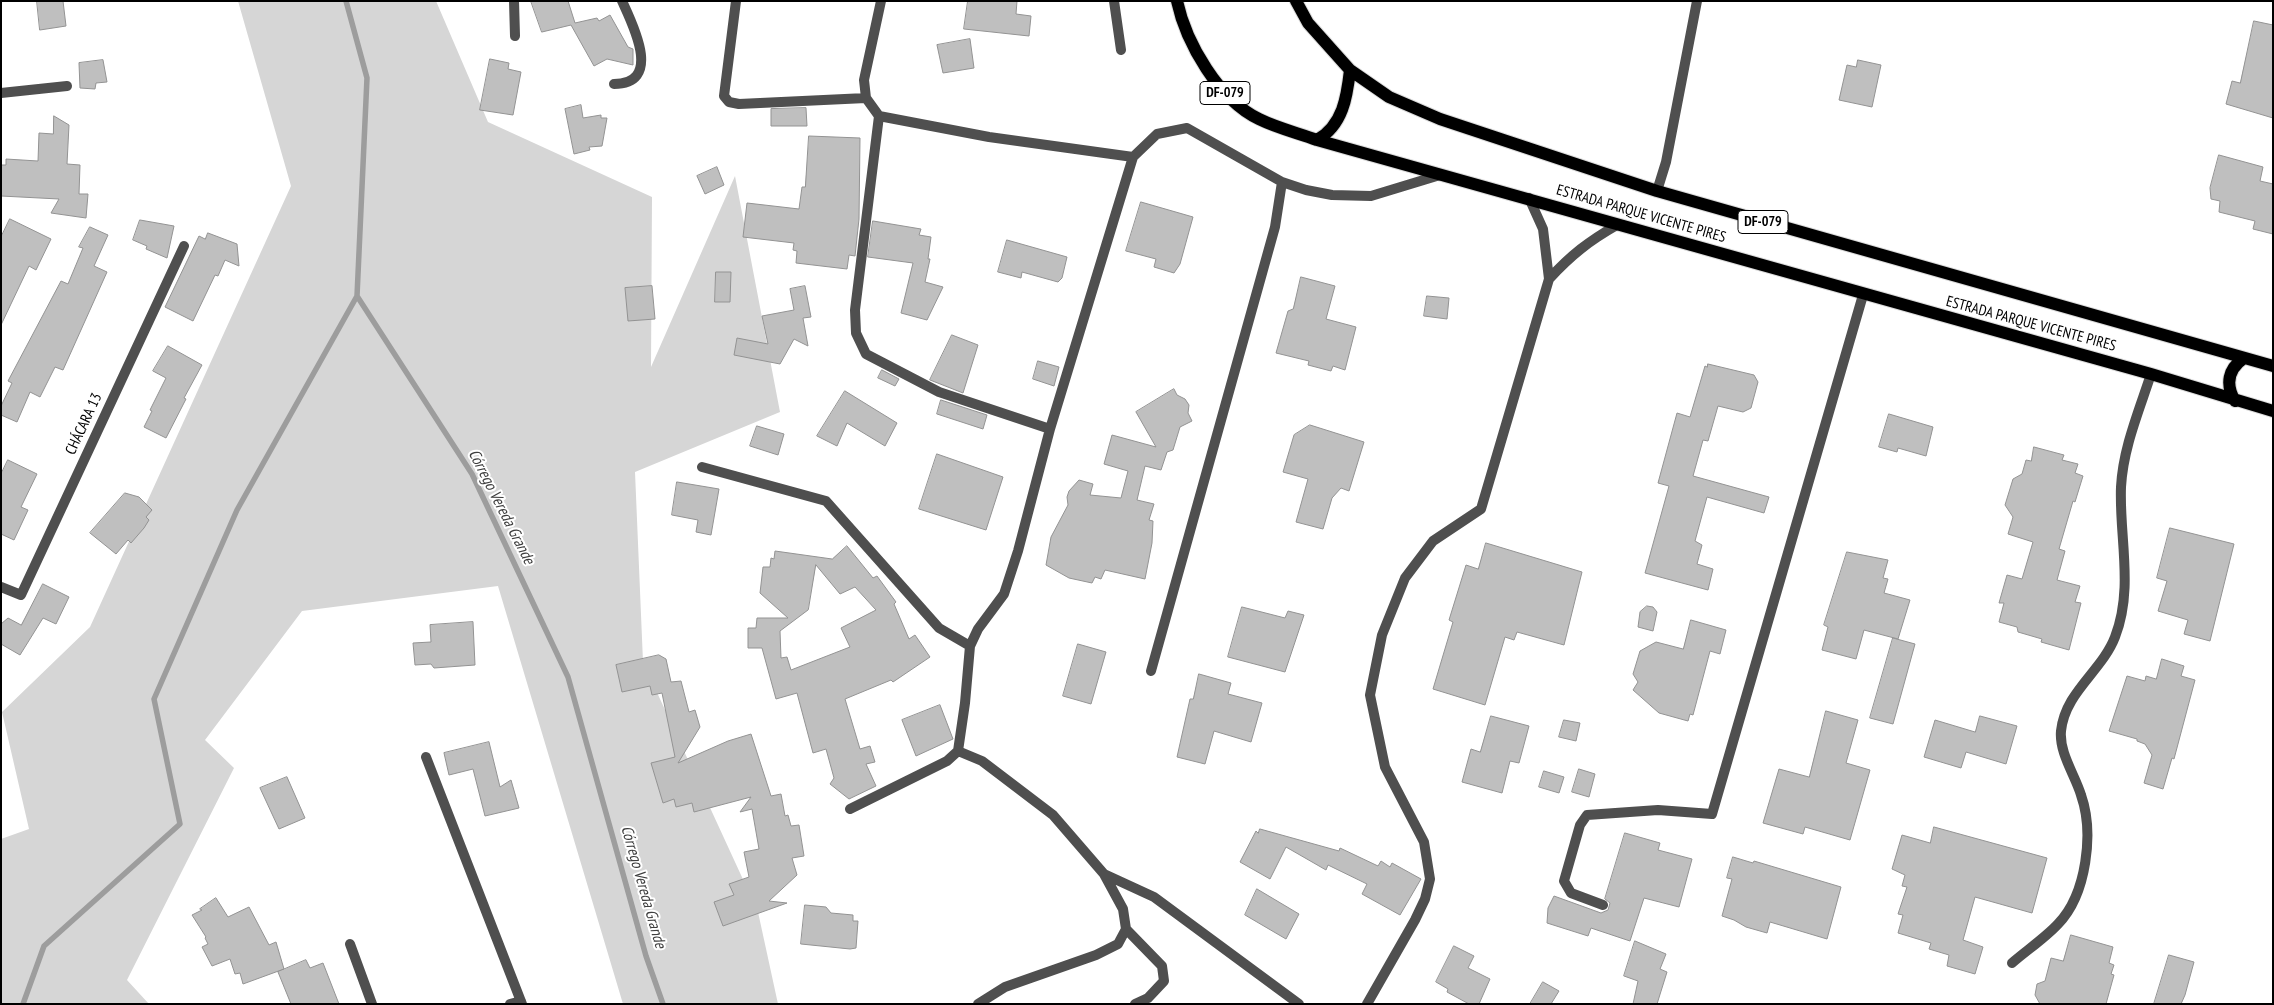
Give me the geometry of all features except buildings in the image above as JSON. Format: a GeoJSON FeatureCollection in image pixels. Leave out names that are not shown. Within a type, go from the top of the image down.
{"type":"FeatureCollection","features":[{"type":"Feature","properties":{"kind":"main road","name":"ESTRADA PARQUE VICENTE PIRES"},"geometry":{"type":"LineString","coordinates":[[1177,1],[1190,38],[1209,72],[1229,98],[1258,119],[1317,140],[1529,198],[1617,226],[2150,374],[2273,411]]}},
{"type":"Feature","properties":{"kind":"main road","name":"ESTRADA PARQUE VICENTE PIRES"},"geometry":{"type":"LineString","coordinates":[[1296,1],[1308,23],[1350,70],[1389,97],[1440,119],[1657,191],[2273,366]]}},
{"type":"Feature","properties":{"kind":"main road"},"geometry":{"type":"LineString","coordinates":[[1317,140],[1325,135],[1339,118],[1346,98],[1350,70]]}},
{"type":"Feature","properties":{"kind":"main road"},"geometry":{"type":"LineString","coordinates":[[2236,401],[2230,392],[2228,382],[2230,372],[2244,358]]}},
{"type":"Feature","properties":{"kind":"street"},"geometry":{"type":"LineString","coordinates":[[514,1],[515,36]]}},
{"type":"Feature","properties":{"kind":"street"},"geometry":{"type":"LineString","coordinates":[[614,84],[627,84],[636,78],[641,63],[635,29],[622,1]]}},
{"type":"Feature","properties":{"kind":"street"},"geometry":{"type":"LineString","coordinates":[[736,1],[724,96],[729,102],[739,104],[866,98]]}},
{"type":"Feature","properties":{"kind":"street"},"geometry":{"type":"LineString","coordinates":[[881,1],[864,80],[866,98],[879,116],[855,310],[856,333],[866,354],[939,392],[1050,429]]}},
{"type":"Feature","properties":{"kind":"street"},"geometry":{"type":"LineString","coordinates":[[1114,1],[1121,50]]}},
{"type":"Feature","properties":{"kind":"street"},"geometry":{"type":"LineString","coordinates":[[1657,191],[1666,162],[1696,1]]}},
{"type":"Feature","properties":{"kind":"street"},"geometry":{"type":"LineString","coordinates":[[1,93],[67,86]]}},
{"type":"Feature","properties":{"kind":"street"},"geometry":{"type":"LineString","coordinates":[[879,116],[989,137],[1132,157]]}},
{"type":"Feature","properties":{"kind":"street"},"geometry":{"type":"LineString","coordinates":[[850,809],[946,762],[958,751],[965,703],[970,646],[978,629],[1004,594],[1018,550],[1050,429],[1132,157],[1157,134],[1187,128],[1282,182],[1315,192],[1370,196],[1440,175]]}},
{"type":"Feature","properties":{"kind":"street"},"geometry":{"type":"LineString","coordinates":[[1151,671],[1275,227],[1282,182]]}},
{"type":"Feature","properties":{"kind":"street"},"geometry":{"type":"LineString","coordinates":[[1367,1004],[1426,899],[1430,879],[1424,842],[1385,767],[1370,695],[1382,635],[1405,578],[1433,541],[1481,508],[1549,279],[1543,229],[1529,198]]}},
{"type":"Feature","properties":{"kind":"street"},"geometry":{"type":"LineString","coordinates":[[1549,279],[1587,242],[1617,226]]}},
{"type":"Feature","properties":{"kind":"street","name":"CHÁCARA 13"},"geometry":{"type":"LineString","coordinates":[[1,587],[21,595],[184,246]]}},
{"type":"Feature","properties":{"kind":"street"},"geometry":{"type":"LineString","coordinates":[[1603,905],[1571,893],[1564,880],[1580,825],[1587,814],[1658,810],[1712,814],[1864,295]]}},
{"type":"Feature","properties":{"kind":"street"},"geometry":{"type":"LineString","coordinates":[[2012,963],[2059,923],[2072,904],[2081,882],[2088,835],[2087,811],[2064,752],[2061,732],[2065,712],[2074,695],[2104,659],[2115,636],[2124,604],[2125,547],[2121,488],[2124,456],[2150,374]]}},
{"type":"Feature","properties":{"kind":"street"},"geometry":{"type":"LineString","coordinates":[[702,467],[826,501],[939,628],[970,646]]}},
{"type":"Feature","properties":{"kind":"street"},"geometry":{"type":"LineString","coordinates":[[958,751],[982,761],[1053,815],[1104,874],[1123,909],[1126,929],[1162,966],[1164,981],[1148,998],[1135,1004]]}},
{"type":"Feature","properties":{"kind":"street"},"geometry":{"type":"LineString","coordinates":[[426,757],[522,1002],[510,1004]]}},
{"type":"Feature","properties":{"kind":"street"},"geometry":{"type":"LineString","coordinates":[[1104,874],[1154,897],[1299,1004]]}},
{"type":"Feature","properties":{"kind":"street"},"geometry":{"type":"LineString","coordinates":[[978,1004],[1005,986],[1096,955],[1118,944],[1126,929]]}},
{"type":"Feature","properties":{"kind":"street"},"geometry":{"type":"LineString","coordinates":[[350,944],[372,1004]]}},
{"type":"Feature","properties":{"kind":"shaded area"},"geometry":{"type":"Polygon","coordinates":[[[238,1],[436,1],[488,122],[652,197],[651,367],[735,176],[780,412],[635,472],[643,662],[758,912],[778,1004],[623,1004],[498,586],[302,611],[205,740],[234,768],[127,980],[149,1004],[1,1004],[1,839],[29,829],[2,712],[90,627],[291,186],[238,1]]]}},
{"type":"Feature","properties":{"kind":"waterway","name":"Córrego Vereda Grande"},"geometry":{"type":"LineString","coordinates":[[346,1],[367,78],[357,296],[472,474],[568,677],[646,956],[663,1004]]}},
{"type":"Feature","properties":{"kind":"waterway"},"geometry":{"type":"LineString","coordinates":[[23,1004],[44,946],[180,824],[154,699],[237,510],[357,296]]}}]}
